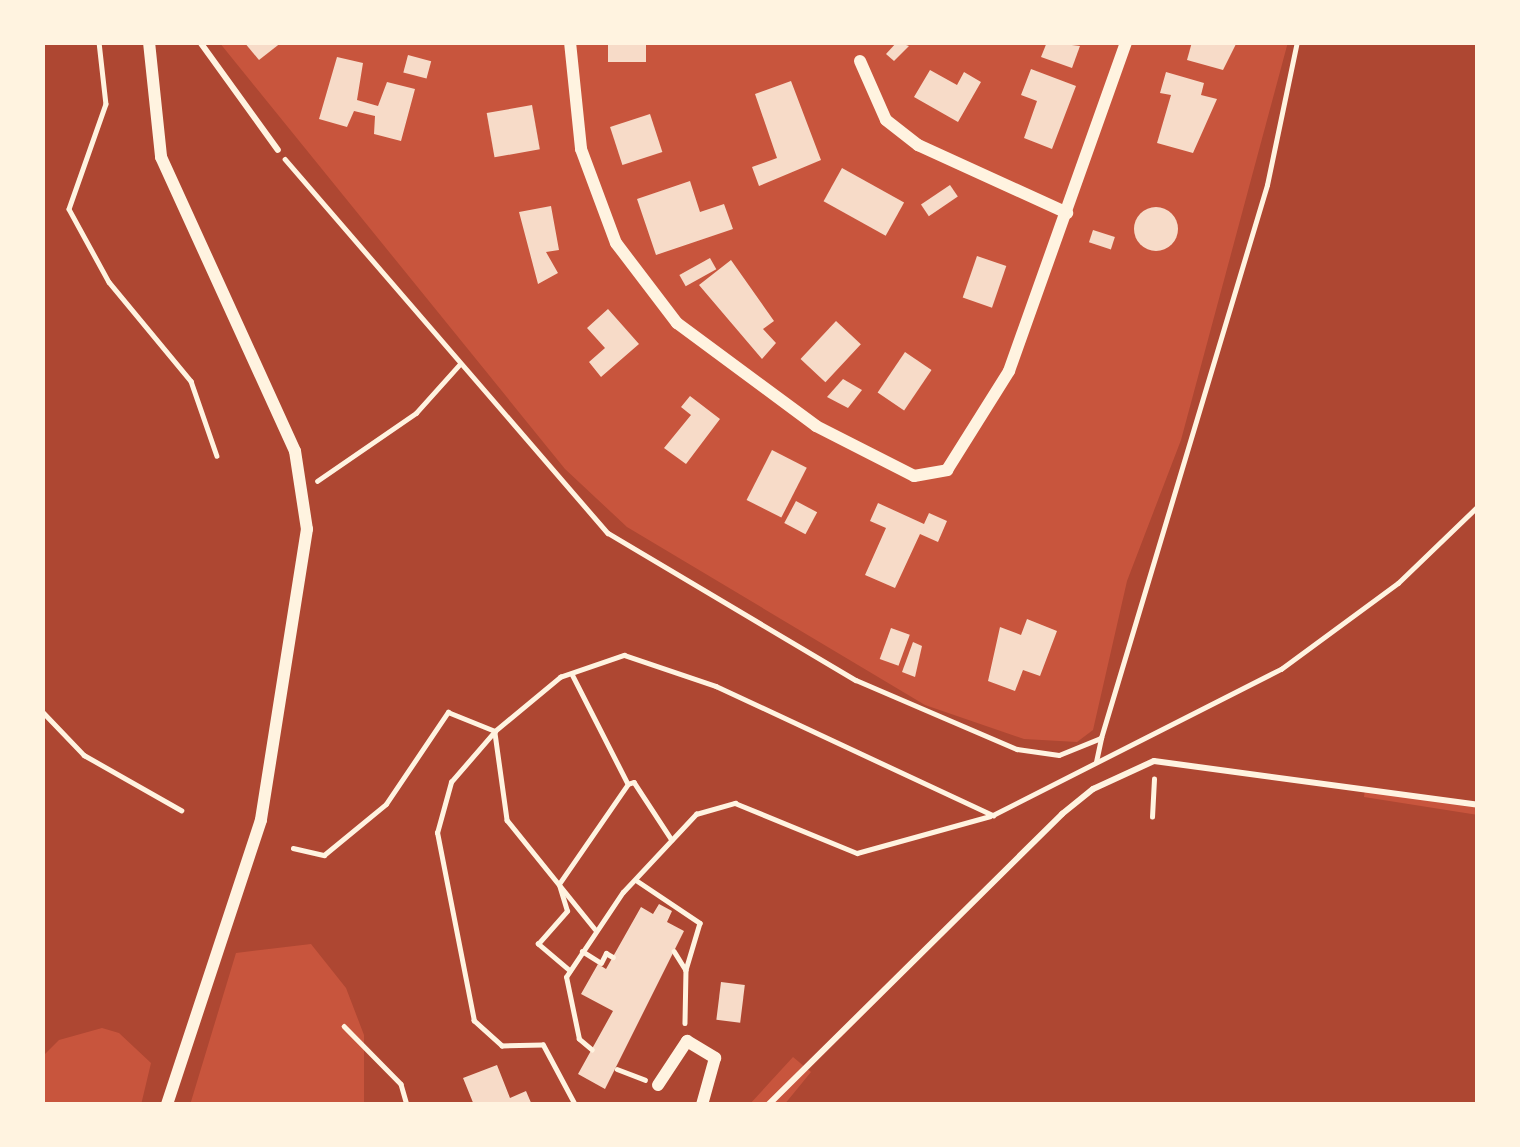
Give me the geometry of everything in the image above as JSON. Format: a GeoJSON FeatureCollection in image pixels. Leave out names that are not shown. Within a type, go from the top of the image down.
{"type":"FeatureCollection","features":[{"type":"Feature","properties":{"kind":"street"},"geometry":{"type":"LineString","coordinates":[[149,42],[161,157],[286,430],[305,494],[307,529],[261,820],[167,1105]]}},
{"type":"Feature","properties":{"kind":"street"},"geometry":{"type":"LineString","coordinates":[[570,42],[581,149],[616,243],[676,323],[816,426],[914,476],[947,470],[1009,370],[1126,42]]}},
{"type":"Feature","properties":{"kind":"street"},"geometry":{"type":"LineString","coordinates":[[860,61],[886,120],[918,145],[1067,213]]}},
{"type":"Feature","properties":{"kind":"street"},"geometry":{"type":"LineString","coordinates":[[658,1085],[687,1041],[715,1058],[702,1105]]}},
{"type":"Feature","properties":{"kind":"lane"},"geometry":{"type":"LineString","coordinates":[[200,42],[278,150]]}},
{"type":"Feature","properties":{"kind":"lane"},"geometry":{"type":"LineString","coordinates":[[768,1105],[1093,789],[1154,761],[1478,805]]}},
{"type":"Feature","properties":{"kind":"path"},"geometry":{"type":"LineString","coordinates":[[99,42],[106,104],[70,208],[109,282],[191,381],[217,456]]}},
{"type":"Feature","properties":{"kind":"path"},"geometry":{"type":"LineString","coordinates":[[305,494],[347,454],[416,412],[460,364]]}},
{"type":"Feature","properties":{"kind":"path"},"geometry":{"type":"LineString","coordinates":[[592,1050],[579,1039],[570,1009],[570,971],[595,929],[635,879],[696,814],[735,803],[857,854],[993,815],[1280,669],[1398,583],[1478,506]]}},
{"type":"Feature","properties":{"kind":"path"},"geometry":{"type":"LineString","coordinates":[[575,1105],[543,1045],[502,1046],[474,1021],[437,833],[452,782],[495,731],[572,674],[624,655],[716,686],[880,769],[993,815]]}},
{"type":"Feature","properties":{"kind":"path"},"geometry":{"type":"LineString","coordinates":[[572,674],[628,784]]}},
{"type":"Feature","properties":{"kind":"path"},"geometry":{"type":"LineString","coordinates":[[42,711],[84,755],[181,810]]}},
{"type":"Feature","properties":{"kind":"path"},"geometry":{"type":"LineString","coordinates":[[293,848],[324,855],[386,804],[448,712],[495,731]]}},
{"type":"Feature","properties":{"kind":"path"},"geometry":{"type":"LineString","coordinates":[[495,731],[507,820],[595,929]]}},
{"type":"Feature","properties":{"kind":"path"},"geometry":{"type":"LineString","coordinates":[[1093,789],[1101,739]]}},
{"type":"Feature","properties":{"kind":"path"},"geometry":{"type":"LineString","coordinates":[[1152,817],[1154,761]]}},
{"type":"Feature","properties":{"kind":"path"},"geometry":{"type":"LineString","coordinates":[[559,884],[628,784],[634,782],[673,840]]}},
{"type":"Feature","properties":{"kind":"path"},"geometry":{"type":"LineString","coordinates":[[635,879],[700,923],[686,970],[687,1041]]}},
{"type":"Feature","properties":{"kind":"path"},"geometry":{"type":"LineString","coordinates":[[559,884],[567,911],[538,944],[570,971]]}},
{"type":"Feature","properties":{"kind":"path"},"geometry":{"type":"LineString","coordinates":[[674,951],[686,970]]}},
{"type":"Feature","properties":{"kind":"path"},"geometry":{"type":"LineString","coordinates":[[582,952],[602,963],[606,953],[613,957]]}},
{"type":"Feature","properties":{"kind":"path"},"geometry":{"type":"LineString","coordinates":[[344,1026],[389,1069],[407,1105]]}},
{"type":"Feature","properties":{"kind":"path"},"geometry":{"type":"LineString","coordinates":[[617,1069],[658,1085]]}},
{"type":"Feature","properties":{"kind":"shaded area"},"geometry":{"type":"Polygon","coordinates":[[[42,42],[219,42],[565,469],[627,527],[925,705],[1024,739],[1077,742],[1093,730],[1127,581],[1181,440],[1288,42],[1478,42],[1478,805],[1365,789],[1364,797],[1478,815],[1478,1105],[784,1105],[811,1072],[793,1057],[749,1105],[364,1105],[364,1035],[346,988],[311,944],[236,953],[190,1105],[141,1105],[151,1063],[119,1033],[102,1028],[59,1040],[42,1057],[42,42]]]}},
{"type":"Feature","properties":{"kind":"building"},"geometry":{"type":"Polygon","coordinates":[[[244,42],[282,42],[259,60],[244,42]]]}},
{"type":"Feature","properties":{"kind":"building"},"geometry":{"type":"Polygon","coordinates":[[[608,42],[646,42],[646,62],[608,62],[608,42]]]}},
{"type":"Feature","properties":{"kind":"building"},"geometry":{"type":"Polygon","coordinates":[[[897,42],[909,46],[894,61],[886,54],[897,42]]]}},
{"type":"Feature","properties":{"kind":"building"},"geometry":{"type":"Polygon","coordinates":[[[1047,42],[1080,46],[1072,68],[1041,57],[1047,42]]]}},
{"type":"Feature","properties":{"kind":"building"},"geometry":{"type":"Polygon","coordinates":[[[1192,42],[1237,42],[1223,70],[1187,60],[1192,42]]]}},
{"type":"Feature","properties":{"kind":"building"},"geometry":{"type":"Polygon","coordinates":[[[408,55],[431,61],[427,79],[403,72],[408,55]]]}},
{"type":"Feature","properties":{"kind":"building"},"geometry":{"type":"Polygon","coordinates":[[[337,57],[363,63],[357,100],[378,106],[387,82],[415,89],[401,141],[374,134],[375,116],[354,111],[347,127],[319,119],[337,57]]]}},
{"type":"Feature","properties":{"kind":"building"},"geometry":{"type":"Polygon","coordinates":[[[1031,69],[1076,86],[1052,149],[1024,138],[1037,101],[1021,95],[1031,69]]]}},
{"type":"Feature","properties":{"kind":"building"},"geometry":{"type":"Polygon","coordinates":[[[930,70],[957,85],[964,72],[981,82],[958,122],[914,97],[930,70]]]}},
{"type":"Feature","properties":{"kind":"building"},"geometry":{"type":"Polygon","coordinates":[[[1166,72],[1204,83],[1201,95],[1217,99],[1193,153],[1157,143],[1171,95],[1160,93],[1166,72]]]}},
{"type":"Feature","properties":{"kind":"building"},"geometry":{"type":"Polygon","coordinates":[[[791,81],[821,160],[759,186],[752,167],[777,158],[755,94],[791,81]]]}},
{"type":"Feature","properties":{"kind":"building"},"geometry":{"type":"Polygon","coordinates":[[[532,105],[540,149],[495,157],[487,113],[532,105]]]}},
{"type":"Feature","properties":{"kind":"building"},"geometry":{"type":"Polygon","coordinates":[[[650,114],[662,152],[622,165],[610,127],[650,114]]]}},
{"type":"Feature","properties":{"kind":"building"},"geometry":{"type":"Polygon","coordinates":[[[842,168],[904,202],[886,236],[824,201],[842,168]]]}},
{"type":"Feature","properties":{"kind":"building"},"geometry":{"type":"Polygon","coordinates":[[[690,181],[700,212],[724,204],[733,229],[656,255],[637,199],[690,181]]]}},
{"type":"Feature","properties":{"kind":"building"},"geometry":{"type":"Polygon","coordinates":[[[950,185],[958,197],[929,216],[921,205],[950,185]]]}},
{"type":"Feature","properties":{"kind":"building"},"geometry":{"type":"Polygon","coordinates":[[[551,206],[559,250],[546,252],[558,273],[538,284],[519,212],[551,206]]]}},
{"type":"Feature","properties":{"kind":"building"},"geometry":{"type":"Polygon","coordinates":[[[1156,207],[1172,213],[1178,229],[1172,245],[1156,251],[1140,245],[1134,229],[1140,213],[1156,207]]]}},
{"type":"Feature","properties":{"kind":"building"},"geometry":{"type":"Polygon","coordinates":[[[1093,230],[1115,237],[1111,249],[1089,242],[1093,230]]]}},
{"type":"Feature","properties":{"kind":"building"},"geometry":{"type":"Polygon","coordinates":[[[977,256],[1006,266],[992,308],[963,298],[977,256]]]}},
{"type":"Feature","properties":{"kind":"building"},"geometry":{"type":"Polygon","coordinates":[[[710,258],[716,269],[686,286],[679,275],[710,258]]]}},
{"type":"Feature","properties":{"kind":"building"},"geometry":{"type":"Polygon","coordinates":[[[731,260],[774,321],[763,329],[776,343],[762,359],[699,285],[731,260]]]}},
{"type":"Feature","properties":{"kind":"building"},"geometry":{"type":"Polygon","coordinates":[[[608,309],[639,344],[601,377],[589,362],[605,348],[587,328],[608,309]]]}},
{"type":"Feature","properties":{"kind":"building"},"geometry":{"type":"Polygon","coordinates":[[[836,321],[861,344],[825,382],[801,359],[836,321]]]}},
{"type":"Feature","properties":{"kind":"building"},"geometry":{"type":"Polygon","coordinates":[[[905,352],[932,370],[904,411],[878,393],[905,352]]]}},
{"type":"Feature","properties":{"kind":"building"},"geometry":{"type":"Polygon","coordinates":[[[843,379],[862,390],[848,408],[827,397],[843,379]]]}},
{"type":"Feature","properties":{"kind":"building"},"geometry":{"type":"Polygon","coordinates":[[[690,396],[720,419],[686,464],[664,448],[691,415],[681,407],[690,396]]]}},
{"type":"Feature","properties":{"kind":"building"},"geometry":{"type":"Polygon","coordinates":[[[772,450],[807,468],[781,518],[747,500],[772,450]]]}},
{"type":"Feature","properties":{"kind":"building"},"geometry":{"type":"Polygon","coordinates":[[[796,501],[817,512],[805,534],[784,523],[796,501]]]}},
{"type":"Feature","properties":{"kind":"building"},"geometry":{"type":"Polygon","coordinates":[[[878,503],[924,524],[929,513],[947,521],[938,542],[920,534],[895,588],[865,575],[886,528],[870,521],[878,503]]]}},
{"type":"Feature","properties":{"kind":"building"},"geometry":{"type":"Polygon","coordinates":[[[1027,619],[1057,631],[1040,676],[1023,670],[1015,691],[988,681],[1000,627],[1021,635],[1027,619]]]}},
{"type":"Feature","properties":{"kind":"building"},"geometry":{"type":"Polygon","coordinates":[[[891,628],[910,635],[899,666],[880,659],[891,628]]]}},
{"type":"Feature","properties":{"kind":"building"},"geometry":{"type":"Polygon","coordinates":[[[913,642],[922,646],[915,677],[902,672],[913,642]]]}},
{"type":"Feature","properties":{"kind":"building"},"geometry":{"type":"Polygon","coordinates":[[[659,904],[672,911],[667,922],[684,931],[605,1089],[578,1074],[613,1011],[581,994],[598,964],[606,969],[641,907],[653,914],[659,904]]]}},
{"type":"Feature","properties":{"kind":"building"},"geometry":{"type":"Polygon","coordinates":[[[721,982],[745,985],[740,1023],[716,1020],[721,982]]]}},
{"type":"Feature","properties":{"kind":"building"},"geometry":{"type":"Polygon","coordinates":[[[497,1065],[510,1098],[526,1091],[532,1105],[474,1105],[463,1078],[497,1065]]]}}]}
